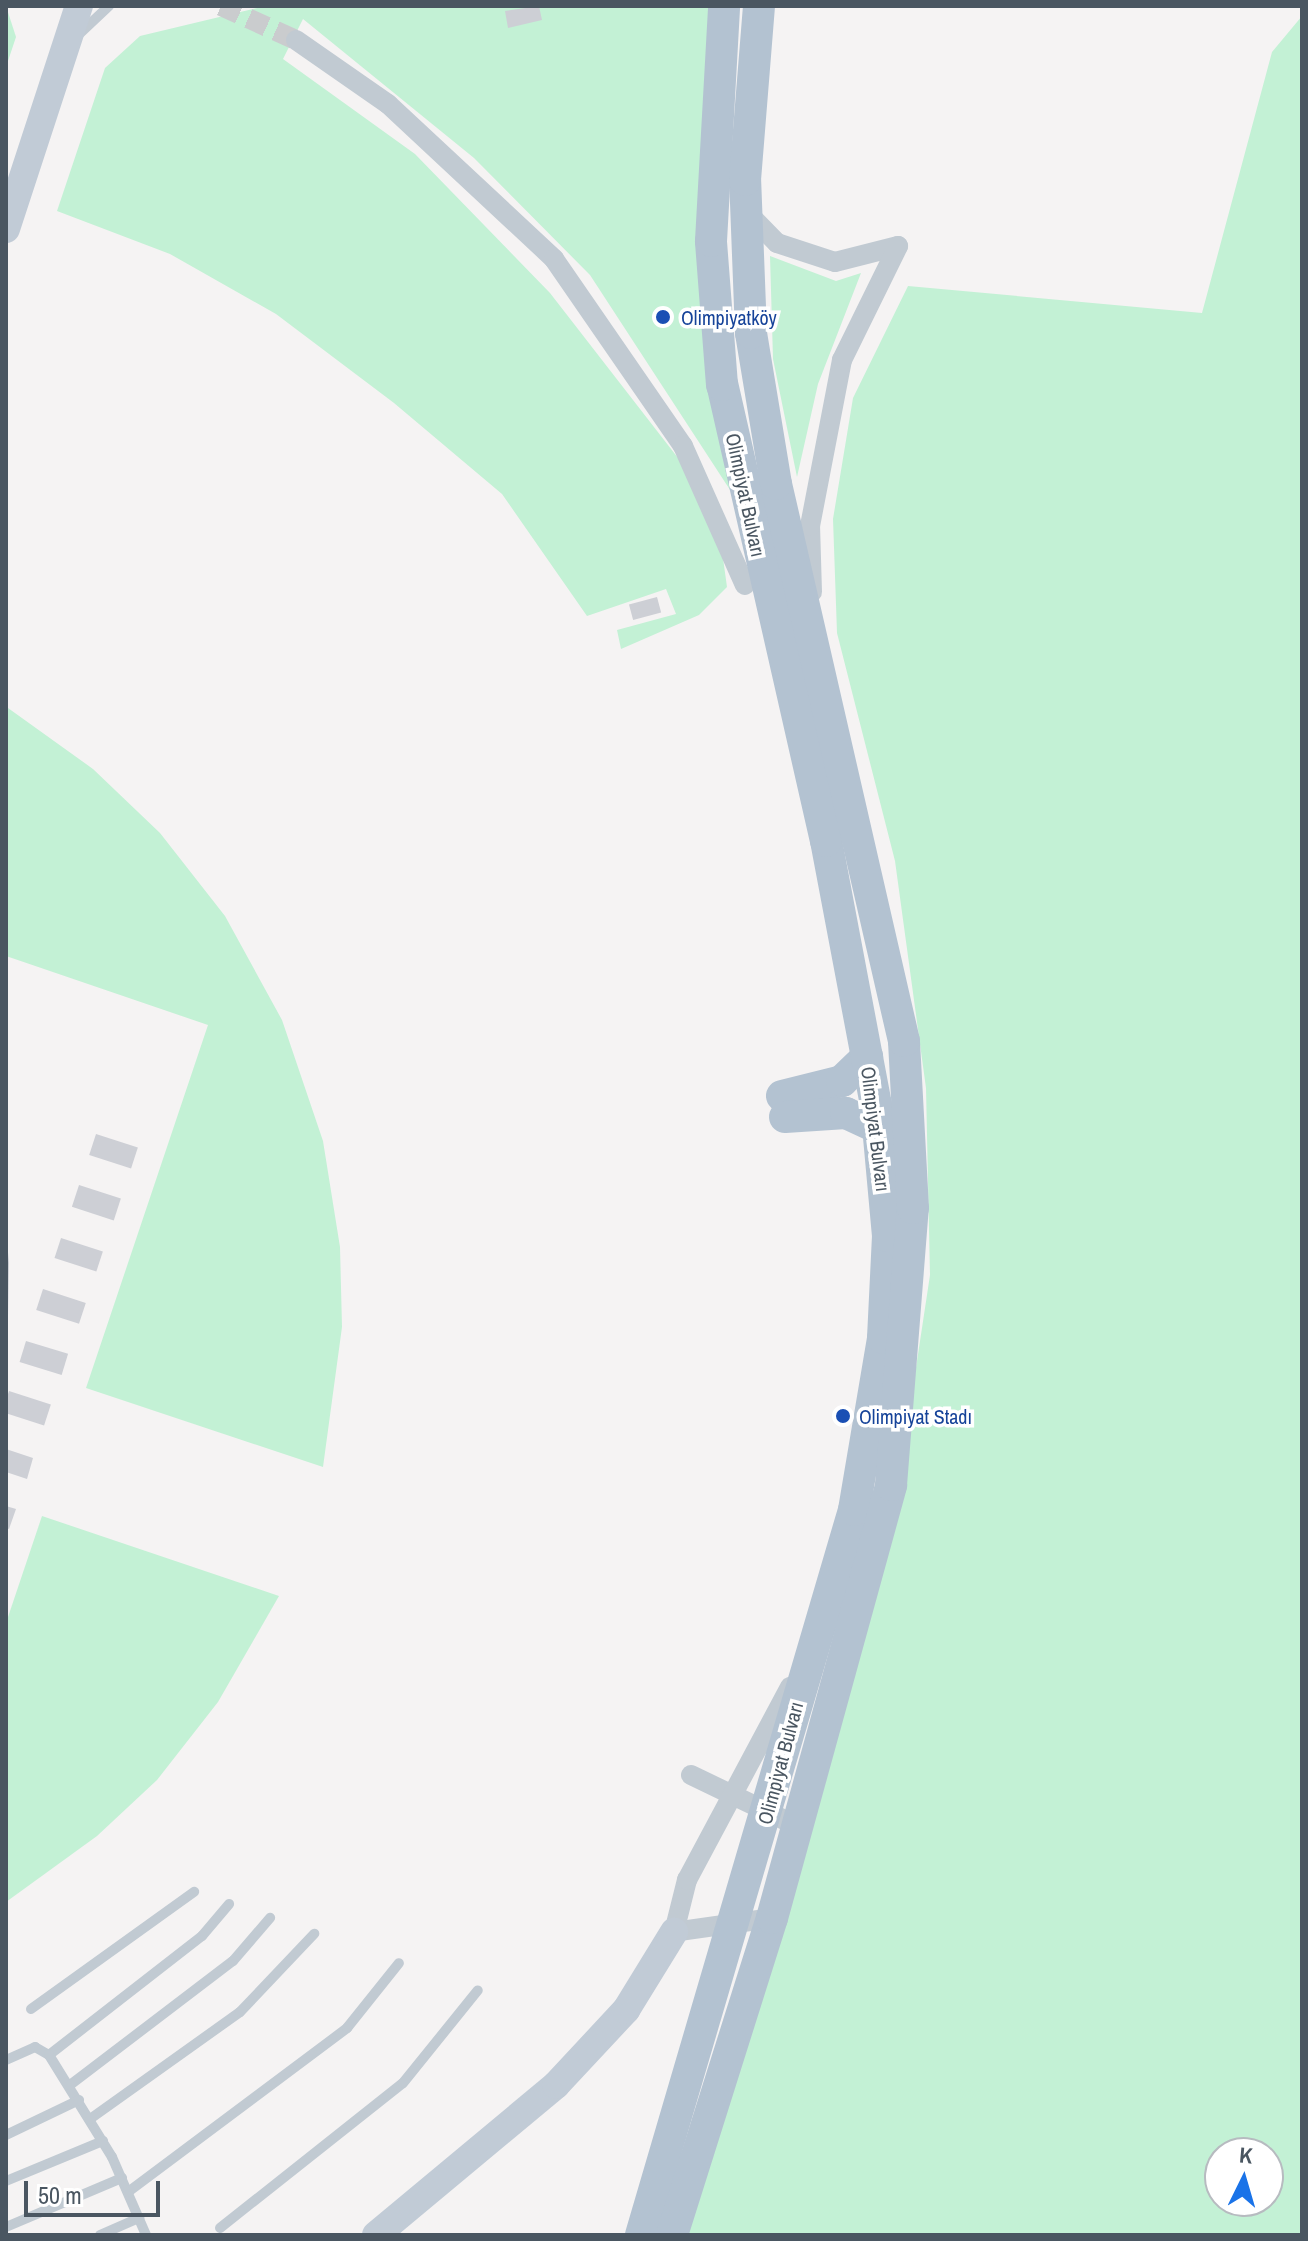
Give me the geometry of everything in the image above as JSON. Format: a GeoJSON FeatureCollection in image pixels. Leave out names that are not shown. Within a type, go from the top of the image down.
{"type":"FeatureCollection","features":[{"type":"Feature","properties":{"kind":"main road","name":"Olimpiyat Bulvarı"},"geometry":{"type":"LineString","coordinates":[[672,2235],[772,1918],[780,1819],[810,1651],[854,1510],[883,1338],[888,1236],[878,1128],[867,1057],[722,385],[711,241],[724,6]]}},
{"type":"Feature","properties":{"kind":"main road","name":"Olimpiyat Bulvarı"},"geometry":{"type":"LineString","coordinates":[[641,2235],[737,1919],[780,1819],[891,1485],[913,1208],[904,1041],[814,648],[751,333],[744,210],[759,6]]}},
{"type":"Feature","properties":{"kind":"main road"},"geometry":{"type":"LineString","coordinates":[[867,1057],[842,1081],[783,1107],[846,1113],[878,1128]]}},
{"type":"Feature","properties":{"kind":"street"},"geometry":{"type":"LineString","coordinates":[[6,229],[79,6]]}},
{"type":"Feature","properties":{"kind":"street"},"geometry":{"type":"LineString","coordinates":[[296,40],[400,114],[554,259],[683,446],[745,585]]}},
{"type":"Feature","properties":{"kind":"street"},"geometry":{"type":"LineString","coordinates":[[744,210],[777,243],[835,262],[898,246],[842,360],[824,439],[810,526],[814,648]]}},
{"type":"Feature","properties":{"kind":"street"},"geometry":{"type":"LineString","coordinates":[[376,2235],[556,2085],[626,2010],[674,1932],[687,1880],[810,1651]]}},
{"type":"Feature","properties":{"kind":"street"},"geometry":{"type":"LineString","coordinates":[[691,1775],[780,1819]]}},
{"type":"Feature","properties":{"kind":"street"},"geometry":{"type":"LineString","coordinates":[[674,1932],[737,1919],[772,1918]]}},
{"type":"Feature","properties":{"kind":"lane"},"geometry":{"type":"LineString","coordinates":[[60,6],[64,49]]}},
{"type":"Feature","properties":{"kind":"lane"},"geometry":{"type":"LineString","coordinates":[[64,49],[109,6]]}},
{"type":"Feature","properties":{"kind":"lane"},"geometry":{"type":"LineString","coordinates":[[31,2009],[194,1892]]}},
{"type":"Feature","properties":{"kind":"lane"},"geometry":{"type":"LineString","coordinates":[[49,2055],[202,1936],[229,1904]]}},
{"type":"Feature","properties":{"kind":"lane"},"geometry":{"type":"LineString","coordinates":[[70,2085],[233,1961],[270,1918]]}},
{"type":"Feature","properties":{"kind":"lane"},"geometry":{"type":"LineString","coordinates":[[90,2119],[240,2012],[314,1934]]}},
{"type":"Feature","properties":{"kind":"lane"},"geometry":{"type":"LineString","coordinates":[[128,2192],[347,2028],[399,1963]]}},
{"type":"Feature","properties":{"kind":"lane"},"geometry":{"type":"LineString","coordinates":[[220,2228],[403,2083],[478,1990]]}},
{"type":"Feature","properties":{"kind":"lane"},"geometry":{"type":"LineString","coordinates":[[6,2060],[35,2047],[49,2055],[103,2141],[146,2235]]}},
{"type":"Feature","properties":{"kind":"lane"},"geometry":{"type":"LineString","coordinates":[[6,2135],[79,2100]]}},
{"type":"Feature","properties":{"kind":"lane"},"geometry":{"type":"LineString","coordinates":[[6,2181],[103,2141]]}},
{"type":"Feature","properties":{"kind":"lane"},"geometry":{"type":"LineString","coordinates":[[6,2227],[122,2178]]}},
{"type":"Feature","properties":{"kind":"lane"},"geometry":{"type":"LineString","coordinates":[[100,2235],[139,2218]]}},
{"type":"Feature","properties":{"kind":"green space"},"geometry":{"type":"Polygon","coordinates":[[[6,6],[16,37],[6,67],[6,6]]]}},
{"type":"Feature","properties":{"kind":"green space"},"geometry":{"type":"Polygon","coordinates":[[[265,6],[710,6],[734,496],[590,275],[474,158],[303,19],[283,59],[415,154],[550,293],[685,467],[722,551],[727,587],[699,615],[621,649],[617,630],[676,614],[666,589],[587,616],[502,494],[394,403],[276,314],[170,254],[57,211],[105,68],[140,36],[265,6]]]}},
{"type":"Feature","properties":{"kind":"green space"},"geometry":{"type":"Polygon","coordinates":[[[1302,16],[1302,2235],[688,2235],[907,1427],[930,1275],[926,1088],[895,861],[837,633],[833,519],[853,398],[908,286],[1202,313],[1272,52],[1302,16]]]}},
{"type":"Feature","properties":{"kind":"green space"},"geometry":{"type":"Polygon","coordinates":[[[770,256],[836,281],[861,273],[818,384],[797,477],[773,359],[770,256]]]}},
{"type":"Feature","properties":{"kind":"green space"},"geometry":{"type":"Polygon","coordinates":[[[8,708],[93,769],[160,833],[225,916],[282,1020],[323,1141],[340,1247],[342,1327],[323,1467],[86,1388],[208,1025],[6,956],[8,708]]]}},
{"type":"Feature","properties":{"kind":"green space"},"geometry":{"type":"Polygon","coordinates":[[[42,1516],[279,1596],[218,1702],[157,1780],[97,1836],[6,1902],[6,1623],[42,1516]]]}},
{"type":"Feature","properties":{"kind":"building"},"geometry":{"type":"Polygon","coordinates":[[[539,6],[542,20],[508,28],[505,11],[539,6]]]}},
{"type":"Feature","properties":{"kind":"building"},"geometry":{"type":"Polygon","coordinates":[[[657,597],[661,612],[633,620],[629,605],[657,597]]]}},
{"type":"Feature","properties":{"kind":"building"},"geometry":{"type":"Polygon","coordinates":[[[96,1134],[138,1148],[131,1169],[89,1155],[96,1134]]]}},
{"type":"Feature","properties":{"kind":"building"},"geometry":{"type":"Polygon","coordinates":[[[79,1185],[121,1199],[114,1220],[72,1207],[79,1185]]]}},
{"type":"Feature","properties":{"kind":"building"},"geometry":{"type":"Polygon","coordinates":[[[61,1238],[103,1252],[96,1272],[55,1258],[61,1238]]]}},
{"type":"Feature","properties":{"kind":"building"},"geometry":{"type":"Polygon","coordinates":[[[8,1252],[8,1317],[6,1317],[8,1252]]]}},
{"type":"Feature","properties":{"kind":"building"},"geometry":{"type":"Polygon","coordinates":[[[43,1289],[86,1303],[79,1324],[36,1310],[43,1289]]]}},
{"type":"Feature","properties":{"kind":"building"},"geometry":{"type":"Polygon","coordinates":[[[26,1341],[68,1354],[62,1375],[20,1362],[26,1341]]]}},
{"type":"Feature","properties":{"kind":"building"},"geometry":{"type":"Polygon","coordinates":[[[9,1391],[51,1405],[44,1426],[6,1413],[9,1391]]]}},
{"type":"Feature","properties":{"kind":"building"},"geometry":{"type":"Polygon","coordinates":[[[6,1449],[33,1458],[27,1479],[6,1472],[6,1449]]]}},
{"type":"Feature","properties":{"kind":"building"},"geometry":{"type":"Polygon","coordinates":[[[6,1506],[16,1509],[9,1529],[6,1528],[6,1506]]]}},
{"type":"Feature","properties":{"kind":"tunnel"},"geometry":{"type":"LineString","coordinates":[[221,6],[296,40]]}},
{"type":"Feature","properties":{"kind":"place","name":"Olimpiyatköy"},"geometry":{"type":"Point","coordinates":[663,317]}},
{"type":"Feature","properties":{"kind":"place","name":"Olimpiyat Stadı"},"geometry":{"type":"Point","coordinates":[843,1416]}}]}
